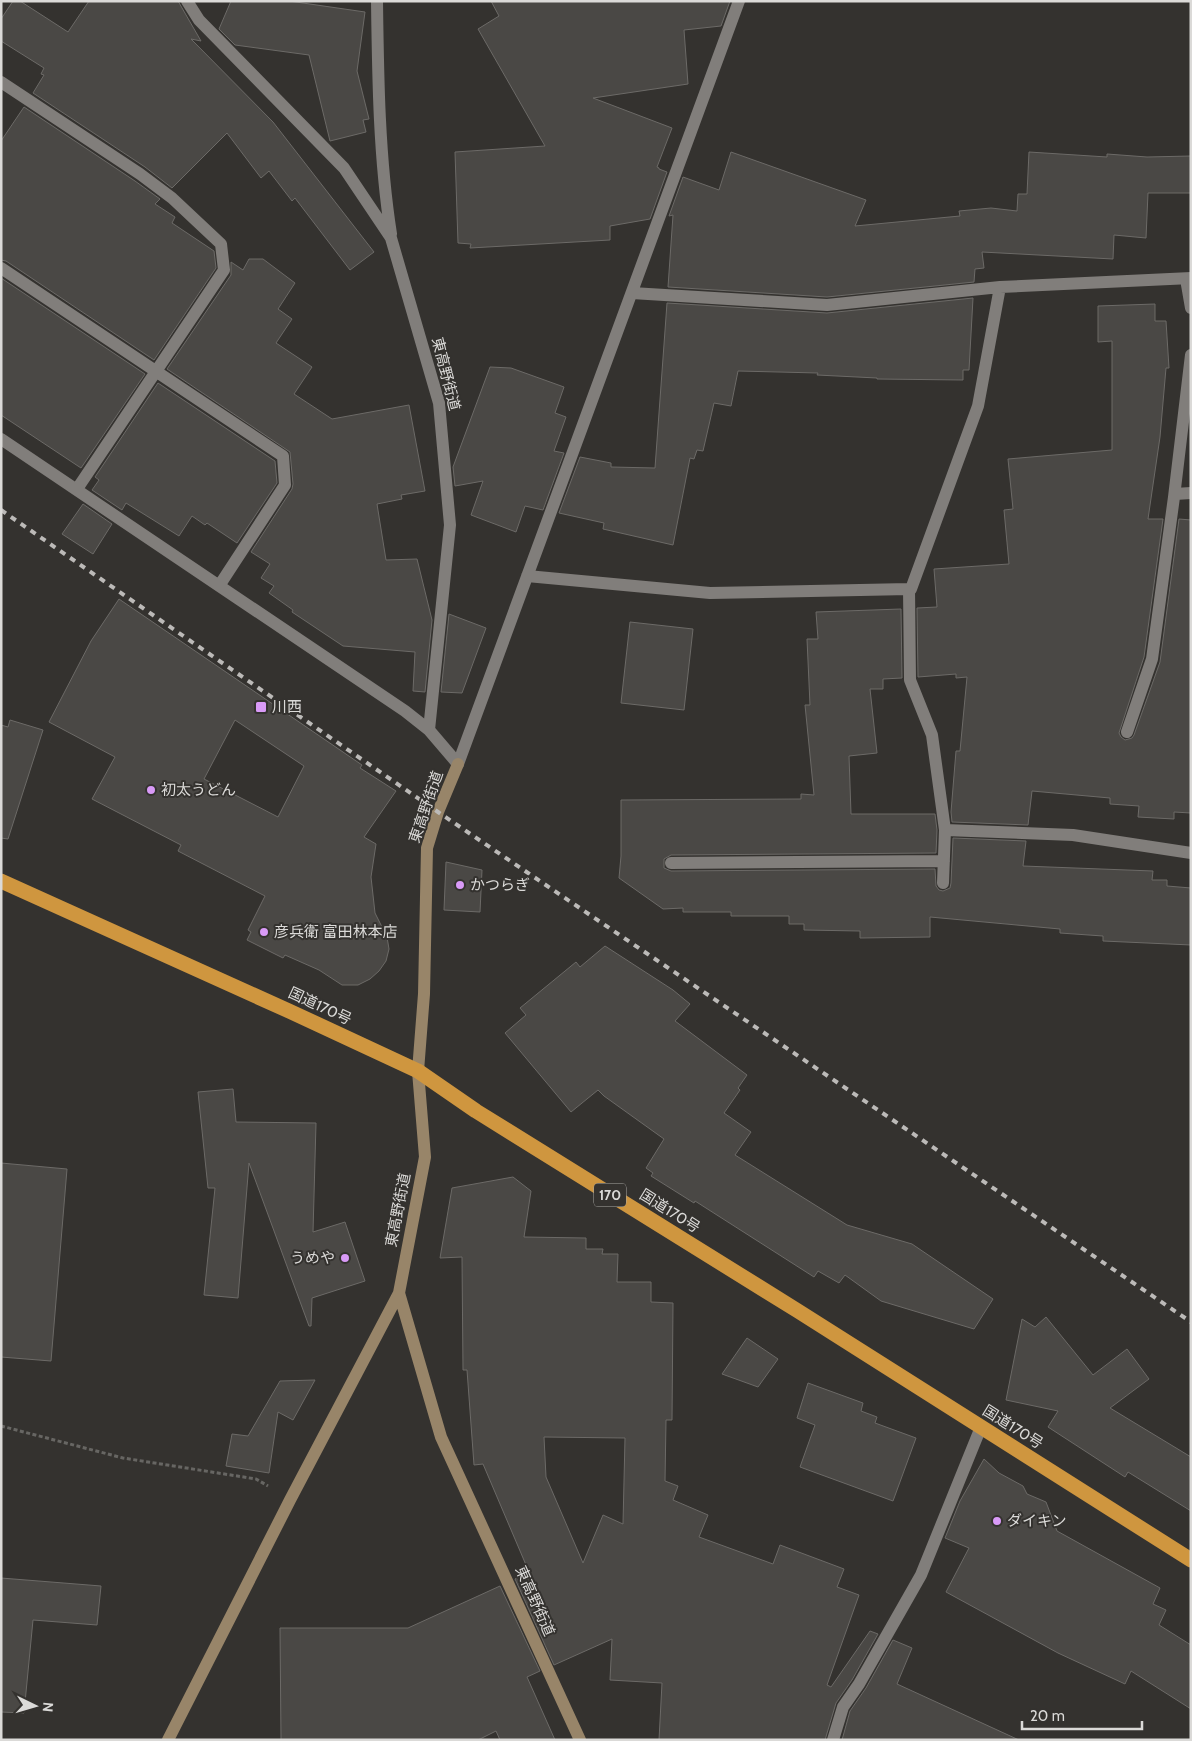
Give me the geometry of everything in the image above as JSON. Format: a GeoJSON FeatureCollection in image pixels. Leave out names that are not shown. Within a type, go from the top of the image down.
{"type":"FeatureCollection","features":[{"type":"Feature","properties":{"kind":"highway","name":"国道170号"},"geometry":{"type":"LineString","coordinates":[[1,882],[289,1010],[418,1071],[484,1116],[1191,1560]]}},
{"type":"Feature","properties":{"kind":"street","name":"東高野街道"},"geometry":{"type":"LineString","coordinates":[[187,1],[199,20],[344,168],[391,238],[440,403],[450,525],[430,730],[458,764],[438,812],[427,848],[424,994],[418,1071],[425,1157],[399,1293],[441,1437],[580,1740]]}},
{"type":"Feature","properties":{"kind":"street"},"geometry":{"type":"LineString","coordinates":[[377,1],[378,77],[385,197],[391,238]]}},
{"type":"Feature","properties":{"kind":"street"},"geometry":{"type":"LineString","coordinates":[[458,764],[739,1]]}},
{"type":"Feature","properties":{"kind":"street"},"geometry":{"type":"LineString","coordinates":[[1,82],[140,174],[172,198],[221,244],[224,270],[77,490]]}},
{"type":"Feature","properties":{"kind":"street"},"geometry":{"type":"LineString","coordinates":[[1,268],[283,456],[285,485],[220,586]]}},
{"type":"Feature","properties":{"kind":"street"},"geometry":{"type":"LineString","coordinates":[[632,293],[827,305],[1000,287],[1188,278],[1191,308]]}},
{"type":"Feature","properties":{"kind":"street"},"geometry":{"type":"LineString","coordinates":[[943,883],[945,830],[932,735],[910,680],[909,589],[911,589],[978,406],[1000,287]]}},
{"type":"Feature","properties":{"kind":"street"},"geometry":{"type":"LineString","coordinates":[[1127,732],[1152,659],[1175,494],[1191,355]]}},
{"type":"Feature","properties":{"kind":"street"},"geometry":{"type":"LineString","coordinates":[[1,439],[405,711],[430,730]]}},
{"type":"Feature","properties":{"kind":"street"},"geometry":{"type":"LineString","coordinates":[[1175,494],[1191,493]]}},
{"type":"Feature","properties":{"kind":"street"},"geometry":{"type":"LineString","coordinates":[[527,576],[710,593],[909,589]]}},
{"type":"Feature","properties":{"kind":"street"},"geometry":{"type":"LineString","coordinates":[[945,830],[1073,835],[1191,853]]}},
{"type":"Feature","properties":{"kind":"street"},"geometry":{"type":"LineString","coordinates":[[671,863],[944,861]]}},
{"type":"Feature","properties":{"kind":"street"},"geometry":{"type":"LineString","coordinates":[[168,1740],[290,1500],[399,1293]]}},
{"type":"Feature","properties":{"kind":"street"},"geometry":{"type":"LineString","coordinates":[[833,1740],[843,1707],[859,1684],[921,1575],[981,1427]]}},
{"type":"Feature","properties":{"kind":"path"},"geometry":{"type":"LineString","coordinates":[[1,1426],[122,1458],[256,1479],[290,1500]]}},
{"type":"Feature","properties":{"kind":"building"},"geometry":{"type":"Polygon","coordinates":[[[13,1],[20,1],[68,32],[89,1],[178,1],[201,41],[191,39],[273,122],[374,252],[350,270],[295,198],[292,201],[269,171],[261,178],[227,133],[172,188],[145,167],[33,93],[44,75],[41,74],[44,68],[1,41],[1,19],[13,1]]]}},
{"type":"Feature","properties":{"kind":"building"},"geometry":{"type":"Polygon","coordinates":[[[231,1],[289,1],[365,12],[357,71],[369,119],[363,120],[366,132],[330,141],[309,55],[235,45],[219,29],[231,1]]]}},
{"type":"Feature","properties":{"kind":"building"},"geometry":{"type":"Polygon","coordinates":[[[491,1],[730,1],[721,26],[684,30],[688,84],[593,98],[672,128],[657,167],[667,172],[650,219],[610,226],[610,240],[470,248],[471,244],[458,243],[455,152],[545,146],[478,29],[499,16],[491,1]]]}},
{"type":"Feature","properties":{"kind":"building"},"geometry":{"type":"Polygon","coordinates":[[[24,107],[160,199],[155,204],[175,217],[172,223],[214,251],[216,268],[154,360],[6,261],[1,260],[1,141],[24,107]]]}},
{"type":"Feature","properties":{"kind":"building"},"geometry":{"type":"Polygon","coordinates":[[[731,152],[866,200],[855,226],[960,216],[959,211],[991,208],[1017,211],[1018,194],[1027,194],[1029,152],[1107,157],[1107,154],[1147,157],[1191,156],[1191,193],[1148,193],[1146,238],[1114,235],[1113,259],[982,252],[984,268],[975,269],[974,282],[827,297],[668,287],[673,215],[669,216],[683,177],[719,190],[731,152]]]}},
{"type":"Feature","properties":{"kind":"building"},"geometry":{"type":"Polygon","coordinates":[[[249,259],[263,259],[295,283],[278,309],[292,319],[276,343],[312,367],[294,394],[332,419],[409,405],[425,491],[401,495],[402,499],[377,504],[386,560],[417,559],[432,620],[425,692],[413,691],[415,652],[343,646],[292,612],[293,610],[269,593],[274,586],[261,578],[270,564],[251,552],[292,489],[290,452],[167,369],[231,275],[231,262],[243,270],[249,259]]]}},
{"type":"Feature","properties":{"kind":"building"},"geometry":{"type":"Polygon","coordinates":[[[1,278],[145,374],[81,468],[1,415],[1,278]]]}},
{"type":"Feature","properties":{"kind":"building"},"geometry":{"type":"Polygon","coordinates":[[[973,298],[969,370],[963,370],[963,380],[877,379],[817,375],[818,373],[738,371],[731,406],[714,403],[703,451],[697,450],[694,459],[690,458],[673,545],[603,529],[604,523],[559,513],[580,457],[611,463],[611,467],[655,468],[667,303],[827,313],[973,298]]]}},
{"type":"Feature","properties":{"kind":"building"},"geometry":{"type":"Polygon","coordinates":[[[1155,304],[1155,321],[1166,321],[1169,368],[1166,368],[1160,437],[1148,519],[1163,519],[1144,657],[1119,733],[1125,740],[1132,738],[1134,735],[1160,662],[1179,519],[1191,520],[1191,813],[1174,812],[1174,819],[1138,817],[1139,806],[1110,804],[1110,798],[1032,791],[1028,825],[952,822],[951,812],[956,751],[960,751],[967,677],[956,678],[956,674],[918,677],[917,608],[937,607],[934,569],[1009,564],[1004,510],[1013,509],[1008,459],[1112,450],[1112,341],[1098,342],[1098,306],[1155,304]]]}},
{"type":"Feature","properties":{"kind":"building"},"geometry":{"type":"Polygon","coordinates":[[[490,367],[511,368],[564,387],[555,413],[566,417],[554,451],[564,453],[543,510],[525,506],[516,532],[471,515],[483,481],[455,486],[453,467],[490,367]]]}},
{"type":"Feature","properties":{"kind":"building"},"geometry":{"type":"Polygon","coordinates":[[[158,383],[275,461],[277,483],[237,543],[207,523],[205,525],[192,516],[179,536],[126,503],[122,510],[92,490],[99,480],[95,477],[158,383]]]}},
{"type":"Feature","properties":{"kind":"building"},"geometry":{"type":"Polygon","coordinates":[[[83,504],[112,524],[93,554],[62,534],[83,504]]]}},
{"type":"Feature","properties":{"kind":"building"},"geometry":{"type":"Polygon","coordinates":[[[119,599],[362,765],[360,768],[396,791],[364,837],[376,844],[371,877],[375,913],[387,937],[389,949],[386,961],[370,979],[358,985],[342,985],[319,970],[285,955],[283,958],[247,940],[251,932],[248,930],[265,896],[178,851],[181,845],[92,799],[115,757],[49,722],[91,641],[119,599]],[[235,720],[204,779],[278,817],[304,766],[235,720]]]}},
{"type":"Feature","properties":{"kind":"building"},"geometry":{"type":"Polygon","coordinates":[[[901,609],[902,678],[883,679],[883,689],[870,689],[877,753],[849,756],[851,814],[935,814],[937,830],[936,853],[671,855],[664,859],[664,868],[671,871],[935,869],[936,886],[939,890],[943,891],[950,888],[951,883],[953,838],[1026,841],[1023,866],[1153,871],[1152,880],[1167,880],[1167,886],[1191,888],[1191,945],[1103,941],[1103,936],[1060,933],[1060,929],[930,917],[930,937],[860,938],[860,931],[804,930],[804,924],[789,924],[789,916],[731,916],[731,912],[683,912],[683,908],[663,909],[619,878],[621,800],[801,799],[801,794],[814,795],[805,705],[810,705],[807,639],[818,639],[816,612],[901,609]]]}},
{"type":"Feature","properties":{"kind":"building"},"geometry":{"type":"Polygon","coordinates":[[[449,614],[486,628],[462,693],[441,692],[449,614]]]}},
{"type":"Feature","properties":{"kind":"building"},"geometry":{"type":"Polygon","coordinates":[[[630,622],[693,629],[684,710],[621,703],[630,622]]]}},
{"type":"Feature","properties":{"kind":"building"},"geometry":{"type":"Polygon","coordinates":[[[10,720],[43,730],[8,839],[1,838],[1,725],[8,727],[10,720]]]}},
{"type":"Feature","properties":{"kind":"building"},"geometry":{"type":"Polygon","coordinates":[[[446,862],[482,870],[480,912],[444,910],[446,862]]]}},
{"type":"Feature","properties":{"kind":"building"},"geometry":{"type":"Polygon","coordinates":[[[605,946],[673,990],[690,1004],[675,1021],[747,1075],[738,1088],[740,1090],[724,1113],[751,1132],[735,1155],[847,1225],[912,1244],[993,1299],[974,1329],[881,1301],[845,1275],[839,1283],[818,1271],[814,1277],[695,1201],[694,1203],[651,1176],[653,1173],[646,1168],[664,1139],[598,1090],[571,1112],[505,1033],[526,1015],[520,1008],[576,962],[580,967],[605,946]]]}},
{"type":"Feature","properties":{"kind":"building"},"geometry":{"type":"Polygon","coordinates":[[[233,1089],[236,1122],[316,1123],[313,1232],[345,1222],[365,1281],[312,1298],[311,1326],[309,1326],[249,1163],[238,1298],[204,1295],[215,1188],[208,1188],[198,1092],[233,1089]]]}},
{"type":"Feature","properties":{"kind":"building"},"geometry":{"type":"Polygon","coordinates":[[[1,1163],[67,1169],[51,1361],[1,1357],[1,1163]]]}},
{"type":"Feature","properties":{"kind":"building"},"geometry":{"type":"Polygon","coordinates":[[[513,1177],[531,1191],[524,1237],[586,1238],[586,1249],[603,1249],[602,1254],[618,1254],[617,1282],[651,1282],[651,1302],[673,1303],[672,1420],[666,1420],[665,1481],[678,1486],[673,1500],[708,1515],[699,1537],[773,1564],[780,1545],[844,1569],[837,1587],[859,1595],[827,1685],[831,1687],[870,1631],[878,1634],[852,1680],[836,1703],[825,1740],[659,1740],[662,1683],[610,1680],[612,1639],[554,1665],[515,1579],[529,1572],[483,1464],[474,1465],[467,1370],[463,1370],[462,1257],[440,1258],[452,1188],[513,1177]],[[544,1437],[546,1477],[583,1563],[603,1515],[623,1524],[625,1438],[544,1437]]]}},
{"type":"Feature","properties":{"kind":"building"},"geometry":{"type":"Polygon","coordinates":[[[1046,1317],[1093,1375],[1127,1349],[1149,1379],[1110,1408],[1191,1457],[1191,1511],[1128,1472],[1125,1477],[1048,1427],[1058,1411],[1006,1400],[1022,1319],[1035,1327],[1046,1317]]]}},
{"type":"Feature","properties":{"kind":"building"},"geometry":{"type":"Polygon","coordinates":[[[747,1338],[778,1359],[758,1387],[722,1374],[747,1338]]]}},
{"type":"Feature","properties":{"kind":"building"},"geometry":{"type":"Polygon","coordinates":[[[315,1380],[293,1420],[278,1412],[269,1473],[226,1466],[232,1434],[248,1436],[280,1381],[315,1380]]]}},
{"type":"Feature","properties":{"kind":"building"},"geometry":{"type":"Polygon","coordinates":[[[808,1383],[863,1403],[861,1411],[877,1417],[875,1423],[916,1438],[893,1501],[800,1467],[815,1425],[797,1418],[808,1383]]]}},
{"type":"Feature","properties":{"kind":"building"},"geometry":{"type":"Polygon","coordinates":[[[984,1459],[999,1473],[1023,1486],[1027,1494],[1046,1502],[1057,1531],[1160,1588],[1153,1604],[1166,1610],[1159,1625],[1191,1645],[1191,1709],[1131,1671],[1125,1684],[1058,1653],[946,1592],[969,1548],[945,1538],[960,1501],[984,1459]]]}},
{"type":"Feature","properties":{"kind":"building"},"geometry":{"type":"Polygon","coordinates":[[[1,1578],[101,1586],[97,1625],[33,1620],[24,1713],[1,1712],[1,1578]]]}},
{"type":"Feature","properties":{"kind":"building"},"geometry":{"type":"Polygon","coordinates":[[[500,1586],[540,1671],[527,1677],[555,1740],[500,1740],[496,1731],[478,1740],[281,1740],[280,1628],[408,1628],[500,1586]]]}},
{"type":"Feature","properties":{"kind":"building"},"geometry":{"type":"Polygon","coordinates":[[[893,1640],[912,1648],[897,1684],[1019,1740],[842,1740],[850,1711],[866,1688],[893,1640]]]}},
{"type":"Feature","properties":{"kind":"railway"},"geometry":{"type":"LineString","coordinates":[[1,510],[438,812],[1191,1322]]}},
{"type":"Feature","properties":{"kind":"place","name":"川西"},"geometry":{"type":"Point","coordinates":[261,707]}},
{"type":"Feature","properties":{"kind":"place","name":"初太うどん"},"geometry":{"type":"Point","coordinates":[151,790]}},
{"type":"Feature","properties":{"kind":"place","name":"かつらぎ"},"geometry":{"type":"Point","coordinates":[460,885]}},
{"type":"Feature","properties":{"kind":"place","name":"彦兵衛 富田林本店"},"geometry":{"type":"Point","coordinates":[264,932]}},
{"type":"Feature","properties":{"kind":"place","name":"うめや"},"geometry":{"type":"Point","coordinates":[345,1258]}},
{"type":"Feature","properties":{"kind":"place","name":"ダイキン"},"geometry":{"type":"Point","coordinates":[997,1521]}}]}
